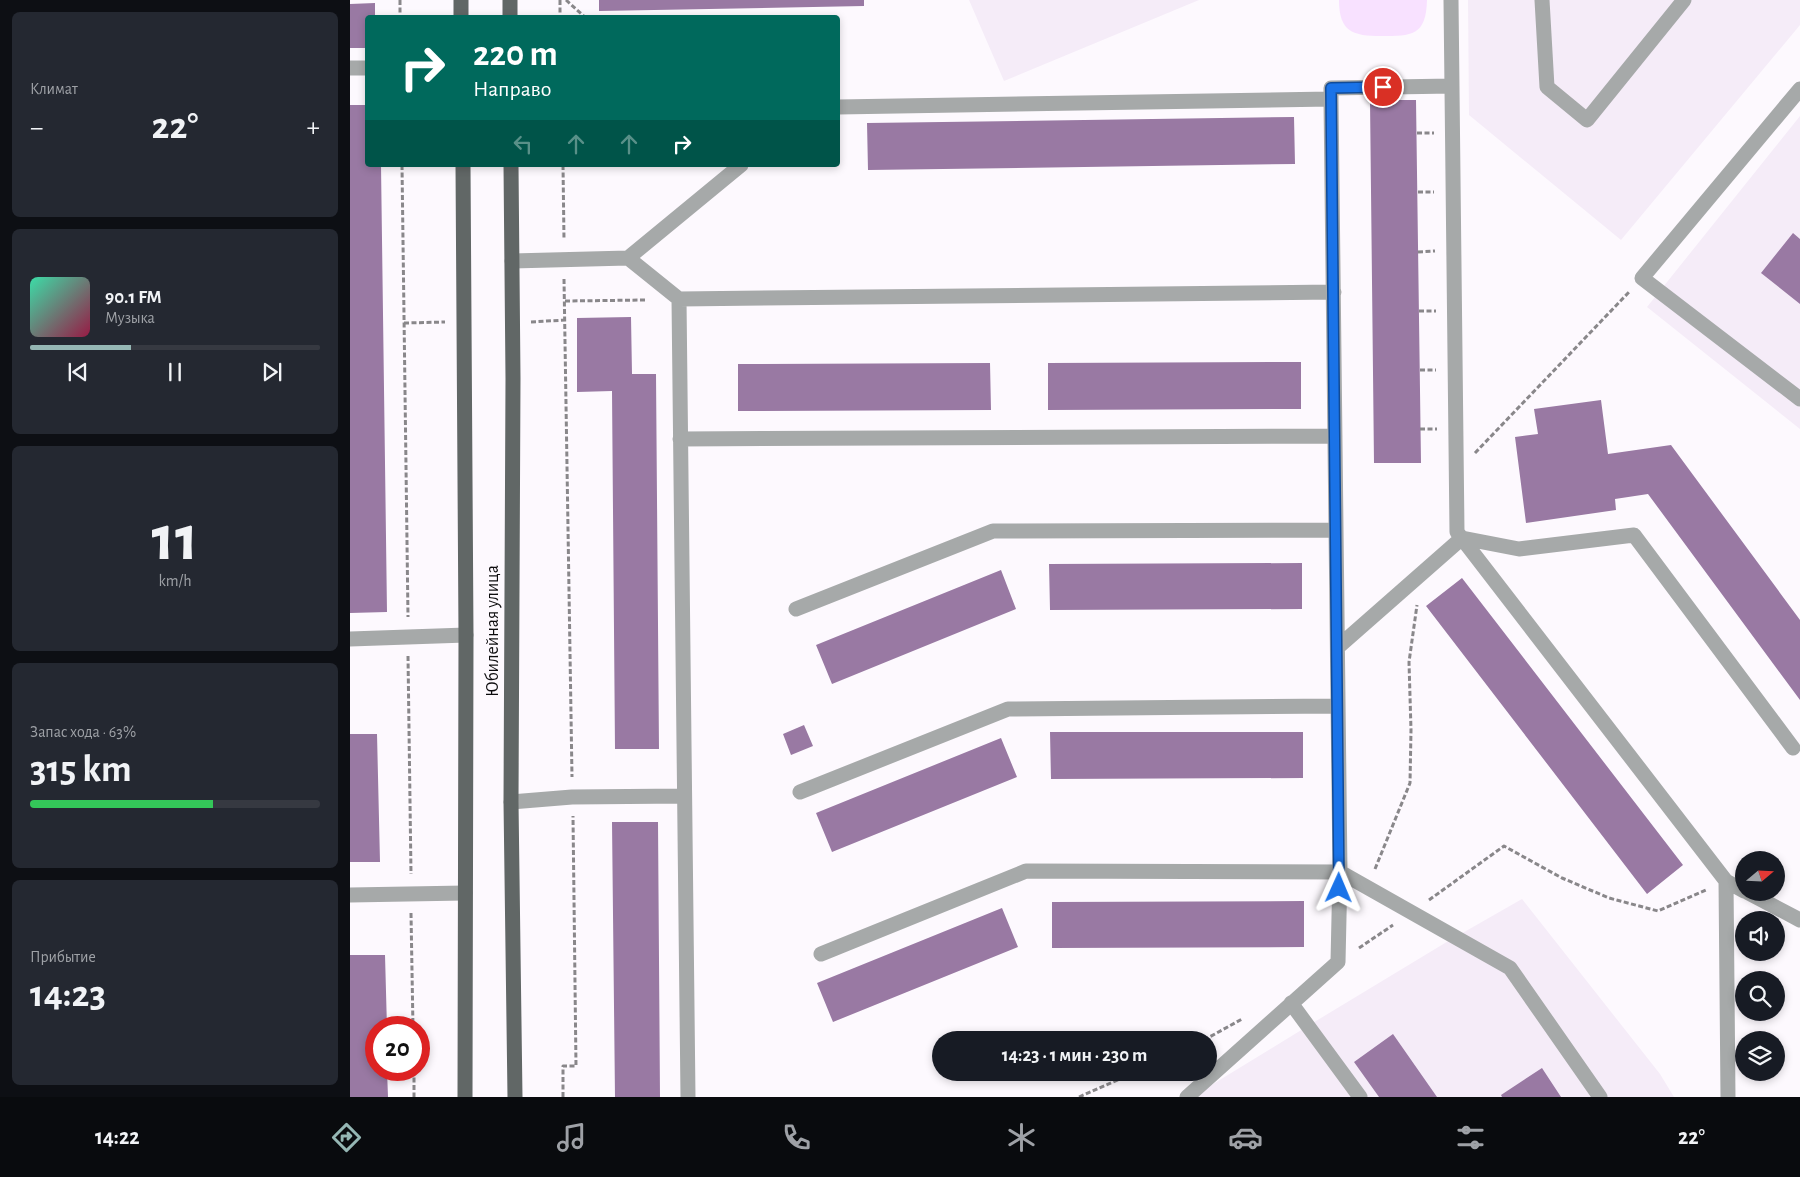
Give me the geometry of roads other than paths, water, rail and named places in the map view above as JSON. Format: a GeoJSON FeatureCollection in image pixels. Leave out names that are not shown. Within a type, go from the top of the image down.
{"type":"FeatureCollection","features":[{"type":"Feature","properties":{"kind":"main road"},"geometry":{"type":"LineString","coordinates":[[461,0],[461,15]]}},
{"type":"Feature","properties":{"kind":"main road"},"geometry":{"type":"LineString","coordinates":[[510,0],[510,15]]}},
{"type":"Feature","properties":{"kind":"main road","name":"Юбилейная улица"},"geometry":{"type":"LineString","coordinates":[[463,167],[466,635],[465,1097]]}},
{"type":"Feature","properties":{"kind":"main road","name":"Юбилейная улица"},"geometry":{"type":"LineString","coordinates":[[511,167],[511,802],[515,1097]]}},
{"type":"Feature","properties":{"kind":"lane"},"geometry":{"type":"LineString","coordinates":[[1451,0],[1457,532],[1726,882],[1735,886]]}},
{"type":"Feature","properties":{"kind":"lane"},"geometry":{"type":"LineString","coordinates":[[1542,0],[1547,87],[1587,120],[1677,2]]}},
{"type":"Feature","properties":{"kind":"lane"},"geometry":{"type":"LineString","coordinates":[[350,68],[365,68]]}},
{"type":"Feature","properties":{"kind":"lane"},"geometry":{"type":"LineString","coordinates":[[1187,1097],[1338,962],[1340,872],[1331,88],[1452,86]]}},
{"type":"Feature","properties":{"kind":"lane"},"geometry":{"type":"LineString","coordinates":[[1800,89],[1642,278],[1800,399]]}},
{"type":"Feature","properties":{"kind":"lane"},"geometry":{"type":"LineString","coordinates":[[840,107],[1331,99]]}},
{"type":"Feature","properties":{"kind":"lane"},"geometry":{"type":"LineString","coordinates":[[512,260],[628,258],[739,167]]}},
{"type":"Feature","properties":{"kind":"lane"},"geometry":{"type":"LineString","coordinates":[[628,258],[679,300],[1334,292]]}},
{"type":"Feature","properties":{"kind":"lane"},"geometry":{"type":"LineString","coordinates":[[679,300],[688,1097]]}},
{"type":"Feature","properties":{"kind":"lane"},"geometry":{"type":"LineString","coordinates":[[680,439],[1335,436]]}},
{"type":"Feature","properties":{"kind":"lane"},"geometry":{"type":"LineString","coordinates":[[796,609],[993,531],[1336,530]]}},
{"type":"Feature","properties":{"kind":"lane"},"geometry":{"type":"LineString","coordinates":[[1462,538],[1518,549],[1634,535],[1793,748]]}},
{"type":"Feature","properties":{"kind":"lane"},"geometry":{"type":"LineString","coordinates":[[1338,647],[1462,538]]}},
{"type":"Feature","properties":{"kind":"lane"},"geometry":{"type":"LineString","coordinates":[[350,639],[466,635]]}},
{"type":"Feature","properties":{"kind":"lane"},"geometry":{"type":"LineString","coordinates":[[800,792],[1008,709],[1338,706]]}},
{"type":"Feature","properties":{"kind":"lane"},"geometry":{"type":"LineString","coordinates":[[511,802],[572,797],[684,796]]}},
{"type":"Feature","properties":{"kind":"lane"},"geometry":{"type":"LineString","coordinates":[[821,954],[1026,871],[1340,872],[1510,968],[1600,1097]]}},
{"type":"Feature","properties":{"kind":"lane"},"geometry":{"type":"LineString","coordinates":[[1726,882],[1728,1097]]}},
{"type":"Feature","properties":{"kind":"lane"},"geometry":{"type":"LineString","coordinates":[[350,895],[465,893]]}},
{"type":"Feature","properties":{"kind":"lane"},"geometry":{"type":"LineString","coordinates":[[1764,901],[1800,920]]}},
{"type":"Feature","properties":{"kind":"lane"},"geometry":{"type":"LineString","coordinates":[[1291,1003],[1360,1097]]}}]}
